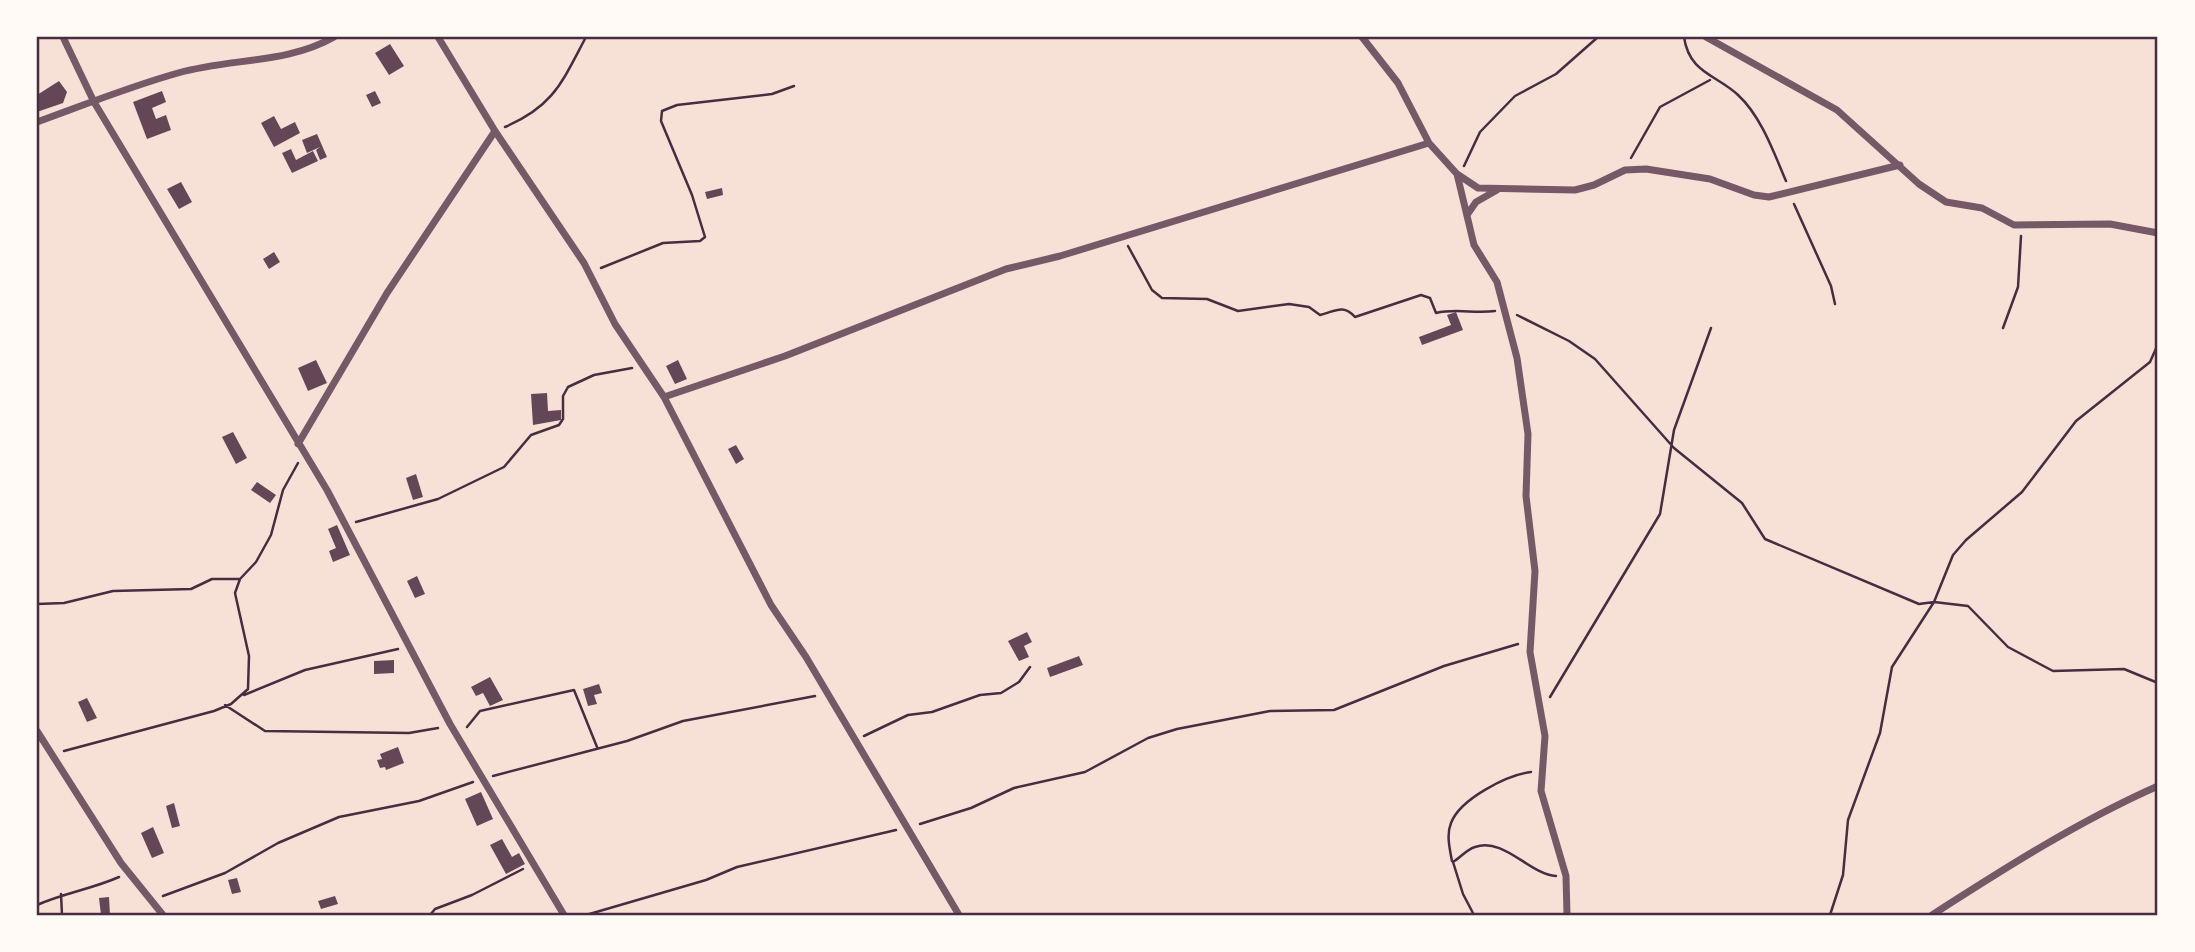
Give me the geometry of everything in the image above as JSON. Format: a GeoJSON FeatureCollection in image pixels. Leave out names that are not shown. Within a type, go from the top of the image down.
{"type":"FeatureCollection","features":[{"type":"Feature","properties":{"kind":"street"},"geometry":{"type":"LineString","coordinates":[[63,37],[94,102],[346,524],[407,646],[450,724],[564,915]]}},
{"type":"Feature","properties":{"kind":"street"},"geometry":{"type":"LineString","coordinates":[[37,121],[179,72],[289,54],[317,46],[334,37]]}},
{"type":"Feature","properties":{"kind":"street"},"geometry":{"type":"LineString","coordinates":[[438,37],[495,131],[587,272],[641,366],[664,397],[771,605],[827,692],[959,915]]}},
{"type":"Feature","properties":{"kind":"street"},"geometry":{"type":"LineString","coordinates":[[1362,37],[1398,83],[1429,143],[1457,174],[1478,188],[1585,188],[1625,170],[1646,169],[1710,179],[1761,197],[1900,165]]}},
{"type":"Feature","properties":{"kind":"street"},"geometry":{"type":"LineString","coordinates":[[1706,37],[1837,110],[1919,184],[1945,202],[1982,208],[2008,223],[2021,226],[2110,224],[2158,233]]}},
{"type":"Feature","properties":{"kind":"street"},"geometry":{"type":"LineString","coordinates":[[298,444],[387,293],[495,131]]}},
{"type":"Feature","properties":{"kind":"street"},"geometry":{"type":"LineString","coordinates":[[664,397],[785,356],[1006,269],[1429,143]]}},
{"type":"Feature","properties":{"kind":"street"},"geometry":{"type":"LineString","coordinates":[[1457,174],[1474,245],[1497,282],[1517,358],[1528,433],[1526,496],[1535,571],[1530,640],[1532,671],[1545,736],[1541,791],[1566,876],[1567,915]]}},
{"type":"Feature","properties":{"kind":"street"},"geometry":{"type":"LineString","coordinates":[[1467,217],[1469,208],[1498,190]]}},
{"type":"Feature","properties":{"kind":"street"},"geometry":{"type":"LineString","coordinates":[[37,731],[128,873],[163,915]]}},
{"type":"Feature","properties":{"kind":"street"},"geometry":{"type":"LineString","coordinates":[[1932,915],[2003,869],[2111,807],[2158,786]]}},
{"type":"Feature","properties":{"kind":"path"},"geometry":{"type":"LineString","coordinates":[[495,131],[533,115],[547,104],[586,37]]}},
{"type":"Feature","properties":{"kind":"path"},"geometry":{"type":"LineString","coordinates":[[1457,174],[1466,164],[1480,132],[1515,96],[1556,74],[1598,37]]}},
{"type":"Feature","properties":{"kind":"path"},"geometry":{"type":"LineString","coordinates":[[1684,37],[1692,59],[1712,79],[1740,96],[1763,129],[1831,286],[1835,304]]}},
{"type":"Feature","properties":{"kind":"path"},"geometry":{"type":"LineString","coordinates":[[1625,170],[1660,107],[1712,79]]}},
{"type":"Feature","properties":{"kind":"path"},"geometry":{"type":"LineString","coordinates":[[587,272],[663,243],[700,241],[705,237],[692,195],[661,121],[662,111],[677,105],[772,94],[794,86]]}},
{"type":"Feature","properties":{"kind":"path"},"geometry":{"type":"LineString","coordinates":[[2003,328],[2018,287],[2021,226]]}},
{"type":"Feature","properties":{"kind":"path"},"geometry":{"type":"LineString","coordinates":[[1123,236],[1152,290],[1161,298],[1207,299],[1238,311],[1289,304],[1309,307],[1320,315],[1339,308],[1355,317],[1420,295],[1430,298],[1436,313],[1455,308],[1480,313],[1504,310],[1540,325],[1595,359],[1674,448],[1742,503],[1765,539],[1919,604],[1934,602],[1968,606],[2008,647],[2053,671],[2124,669],[2158,683]]}},
{"type":"Feature","properties":{"kind":"path"},"geometry":{"type":"LineString","coordinates":[[1541,712],[1660,514],[1674,430],[1711,328]]}},
{"type":"Feature","properties":{"kind":"path"},"geometry":{"type":"LineString","coordinates":[[1830,915],[1843,875],[1848,820],[1880,733],[1892,667],[1934,602],[1947,567],[1966,540],[2022,492],[2076,421],[2150,362],[2158,344]]}},
{"type":"Feature","properties":{"kind":"path"},"geometry":{"type":"LineString","coordinates":[[346,524],[438,499],[478,481],[504,467],[531,435],[559,425],[563,419],[562,396],[575,382],[641,366]]}},
{"type":"Feature","properties":{"kind":"path"},"geometry":{"type":"LineString","coordinates":[[241,696],[248,689],[250,680],[249,656],[236,593],[240,579],[256,562],[271,535],[283,490],[304,454]]}},
{"type":"Feature","properties":{"kind":"path"},"geometry":{"type":"LineString","coordinates":[[37,604],[64,603],[113,591],[191,589],[212,579],[240,579]]}},
{"type":"Feature","properties":{"kind":"path"},"geometry":{"type":"LineString","coordinates":[[586,915],[706,880],[737,867],[907,828],[971,808],[1014,788],[1085,772],[1148,738],[1177,729],[1270,710],[1334,710],[1444,666],[1530,640]]}},
{"type":"Feature","properties":{"kind":"path"},"geometry":{"type":"LineString","coordinates":[[51,755],[225,705],[305,670],[407,646]]}},
{"type":"Feature","properties":{"kind":"path"},"geometry":{"type":"LineString","coordinates":[[856,743],[868,734],[908,715],[932,712],[980,695],[1001,693],[1019,682],[1030,667]]}},
{"type":"Feature","properties":{"kind":"path"},"geometry":{"type":"LineString","coordinates":[[457,736],[480,710],[575,690],[597,748]]}},
{"type":"Feature","properties":{"kind":"path"},"geometry":{"type":"LineString","coordinates":[[154,901],[172,891],[225,873],[278,843],[339,817],[419,801],[482,779],[683,721],[787,703],[827,692]]}},
{"type":"Feature","properties":{"kind":"path"},"geometry":{"type":"LineString","coordinates":[[225,705],[264,730],[409,733],[450,724]]}},
{"type":"Feature","properties":{"kind":"path"},"geometry":{"type":"LineString","coordinates":[[1474,915],[1462,894],[1452,862],[1449,837],[1451,823],[1467,802],[1482,791],[1527,772],[1541,772]]}},
{"type":"Feature","properties":{"kind":"path"},"geometry":{"type":"LineString","coordinates":[[1452,862],[1473,847],[1485,846],[1511,854],[1552,877],[1566,876]]}},
{"type":"Feature","properties":{"kind":"path"},"geometry":{"type":"LineString","coordinates":[[430,915],[435,909],[489,887],[534,862]]}},
{"type":"Feature","properties":{"kind":"path"},"geometry":{"type":"LineString","coordinates":[[37,905],[61,893],[100,886],[128,873]]}},
{"type":"Feature","properties":{"kind":"path"},"geometry":{"type":"LineString","coordinates":[[61,893],[62,915]]}},
{"type":"Feature","properties":{"kind":"building"},"geometry":{"type":"Polygon","coordinates":[[[390,44],[404,66],[389,75],[375,53],[390,44]]]}},
{"type":"Feature","properties":{"kind":"building"},"geometry":{"type":"Polygon","coordinates":[[[59,81],[67,92],[63,103],[37,112],[37,95],[59,81]]]}},
{"type":"Feature","properties":{"kind":"building"},"geometry":{"type":"Polygon","coordinates":[[[162,91],[166,102],[152,108],[156,119],[166,115],[171,130],[147,139],[133,102],[162,91]]]}},
{"type":"Feature","properties":{"kind":"building"},"geometry":{"type":"Polygon","coordinates":[[[375,91],[381,103],[372,107],[366,95],[375,91]]]}},
{"type":"Feature","properties":{"kind":"building"},"geometry":{"type":"Polygon","coordinates":[[[274,116],[281,129],[295,122],[300,133],[274,147],[261,123],[274,116]]]}},
{"type":"Feature","properties":{"kind":"building"},"geometry":{"type":"Polygon","coordinates":[[[317,134],[327,157],[320,160],[316,150],[320,147],[307,153],[302,140],[317,134]]]}},
{"type":"Feature","properties":{"kind":"building"},"geometry":{"type":"Polygon","coordinates":[[[291,149],[296,160],[313,151],[318,161],[292,173],[282,153],[291,149]]]}},
{"type":"Feature","properties":{"kind":"building"},"geometry":{"type":"Polygon","coordinates":[[[181,182],[192,202],[179,209],[167,189],[181,182]]]}},
{"type":"Feature","properties":{"kind":"building"},"geometry":{"type":"Polygon","coordinates":[[[722,188],[723,195],[707,199],[705,192],[722,188]]]}},
{"type":"Feature","properties":{"kind":"building"},"geometry":{"type":"Polygon","coordinates":[[[274,252],[280,262],[269,269],[263,259],[274,252]]]}},
{"type":"Feature","properties":{"kind":"building"},"geometry":{"type":"Polygon","coordinates":[[[1456,312],[1463,330],[1422,345],[1419,337],[1451,325],[1447,315],[1456,312]]]}},
{"type":"Feature","properties":{"kind":"building"},"geometry":{"type":"Polygon","coordinates":[[[316,360],[327,383],[308,391],[298,368],[316,360]]]}},
{"type":"Feature","properties":{"kind":"building"},"geometry":{"type":"Polygon","coordinates":[[[678,360],[687,379],[675,384],[666,366],[678,360]]]}},
{"type":"Feature","properties":{"kind":"building"},"geometry":{"type":"Polygon","coordinates":[[[547,393],[548,411],[561,410],[561,420],[533,425],[531,394],[547,393]]]}},
{"type":"Feature","properties":{"kind":"building"},"geometry":{"type":"Polygon","coordinates":[[[233,432],[247,458],[236,464],[222,437],[233,432]]]}},
{"type":"Feature","properties":{"kind":"building"},"geometry":{"type":"Polygon","coordinates":[[[736,445],[744,459],[736,464],[728,449],[736,445]]]}},
{"type":"Feature","properties":{"kind":"building"},"geometry":{"type":"Polygon","coordinates":[[[416,474],[423,497],[413,500],[406,478],[416,474]]]}},
{"type":"Feature","properties":{"kind":"building"},"geometry":{"type":"Polygon","coordinates":[[[257,482],[276,495],[270,503],[251,490],[257,482]]]}},
{"type":"Feature","properties":{"kind":"building"},"geometry":{"type":"Polygon","coordinates":[[[337,525],[350,555],[333,562],[329,551],[336,548],[328,529],[337,525]]]}},
{"type":"Feature","properties":{"kind":"building"},"geometry":{"type":"Polygon","coordinates":[[[417,576],[425,594],[415,598],[407,581],[417,576]]]}},
{"type":"Feature","properties":{"kind":"building"},"geometry":{"type":"Polygon","coordinates":[[[1027,632],[1032,642],[1024,646],[1029,657],[1019,661],[1008,641],[1027,632]]]}},
{"type":"Feature","properties":{"kind":"building"},"geometry":{"type":"Polygon","coordinates":[[[1079,656],[1083,665],[1050,677],[1047,668],[1079,656]]]}},
{"type":"Feature","properties":{"kind":"building"},"geometry":{"type":"Polygon","coordinates":[[[394,660],[394,673],[374,674],[374,661],[394,660]]]}},
{"type":"Feature","properties":{"kind":"building"},"geometry":{"type":"Polygon","coordinates":[[[490,677],[503,700],[490,706],[483,693],[476,696],[471,687],[490,677]]]}},
{"type":"Feature","properties":{"kind":"building"},"geometry":{"type":"Polygon","coordinates":[[[599,684],[602,693],[594,695],[597,704],[588,706],[583,689],[599,684]]]}},
{"type":"Feature","properties":{"kind":"building"},"geometry":{"type":"Polygon","coordinates":[[[87,698],[97,718],[87,722],[78,702],[87,698]]]}},
{"type":"Feature","properties":{"kind":"building"},"geometry":{"type":"Polygon","coordinates":[[[398,747],[404,763],[386,770],[385,767],[380,768],[377,760],[382,759],[380,754],[398,747]]]}},
{"type":"Feature","properties":{"kind":"building"},"geometry":{"type":"Polygon","coordinates":[[[481,792],[493,819],[477,826],[465,799],[481,792]]]}},
{"type":"Feature","properties":{"kind":"building"},"geometry":{"type":"Polygon","coordinates":[[[174,803],[180,826],[172,828],[166,806],[174,803]]]}},
{"type":"Feature","properties":{"kind":"building"},"geometry":{"type":"Polygon","coordinates":[[[153,827],[164,853],[152,858],[141,833],[153,827]]]}},
{"type":"Feature","properties":{"kind":"building"},"geometry":{"type":"Polygon","coordinates":[[[502,839],[512,857],[519,853],[525,864],[506,874],[490,845],[502,839]]]}},
{"type":"Feature","properties":{"kind":"building"},"geometry":{"type":"Polygon","coordinates":[[[237,878],[241,892],[232,894],[228,880],[237,878]]]}},
{"type":"Feature","properties":{"kind":"building"},"geometry":{"type":"Polygon","coordinates":[[[335,896],[338,904],[321,909],[318,901],[335,896]]]}},
{"type":"Feature","properties":{"kind":"building"},"geometry":{"type":"Polygon","coordinates":[[[109,897],[110,915],[101,915],[99,898],[109,897]]]}}]}
